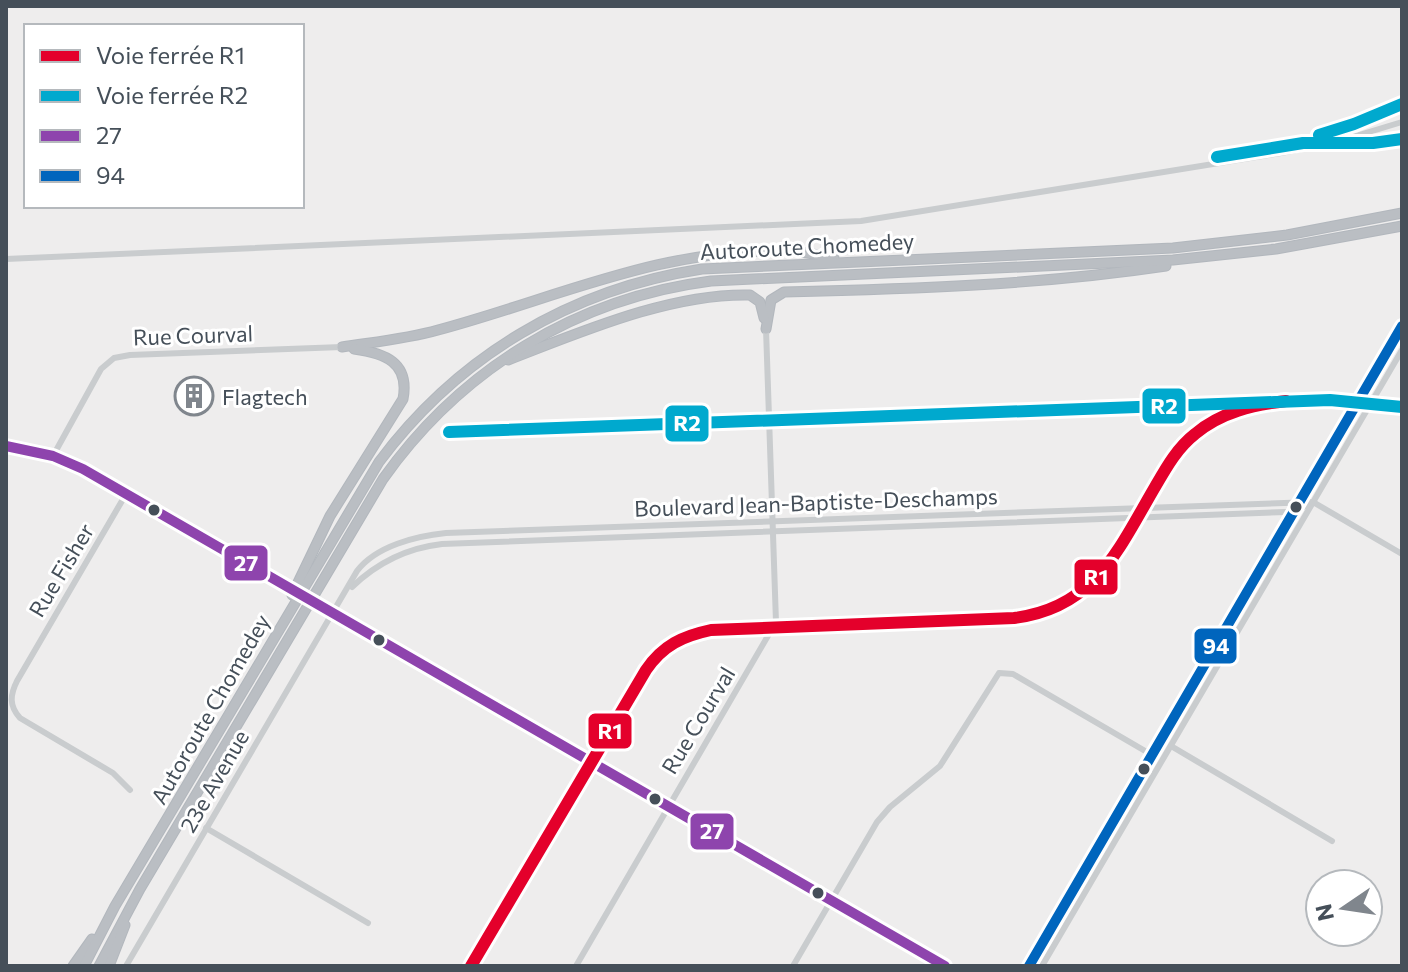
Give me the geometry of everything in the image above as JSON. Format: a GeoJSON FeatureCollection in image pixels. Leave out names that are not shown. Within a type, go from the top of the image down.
{"type":"FeatureCollection","features":[{"type":"Feature","properties":{"kind":"highway","name":"Autoroute Chomedey"},"geometry":{"type":"LineString","coordinates":[[84,966],[115,906],[379,462],[429,404],[461,374],[534,324],[578,303],[663,276],[725,266],[1208,245],[1332,227],[1402,213]]}},
{"type":"Feature","properties":{"kind":"highway","name":"Autoroute Chomedey"},"geometry":{"type":"LineString","coordinates":[[99,966],[140,889],[383,479],[431,420],[493,366],[541,335],[586,314],[644,293],[699,282],[1231,255],[1402,226]]}},
{"type":"Feature","properties":{"kind":"highway"},"geometry":{"type":"LineString","coordinates":[[342,347],[441,329],[614,275],[692,257],[789,251],[856,261]]}},
{"type":"Feature","properties":{"kind":"highway"},"geometry":{"type":"LineString","coordinates":[[766,329],[771,300],[784,292],[967,287],[1117,273],[1231,255]]}},
{"type":"Feature","properties":{"kind":"highway"},"geometry":{"type":"LineString","coordinates":[[493,366],[613,321],[746,294],[755,297],[761,304],[766,329]]}},
{"type":"Feature","properties":{"kind":"highway"},"geometry":{"type":"LineString","coordinates":[[262,656],[325,526],[399,409],[404,394],[402,375],[389,358],[376,352],[342,347]]}},
{"type":"Feature","properties":{"kind":"highway"},"geometry":{"type":"LineString","coordinates":[[109,966],[140,889]]}},
{"type":"Feature","properties":{"kind":"highway"},"geometry":{"type":"LineString","coordinates":[[73,966],[115,906]]}},
{"type":"Feature","properties":{"kind":"street"},"geometry":{"type":"LineString","coordinates":[[6,259],[871,220],[1281,153],[1336,142],[1402,122]]}},
{"type":"Feature","properties":{"kind":"street"},"geometry":{"type":"LineString","coordinates":[[1029,966],[1402,326]]}},
{"type":"Feature","properties":{"kind":"street","name":"Rue Courval"},"geometry":{"type":"LineString","coordinates":[[576,966],[776,622],[766,329]]}},
{"type":"Feature","properties":{"kind":"street","name":"Rue Courval"},"geometry":{"type":"LineString","coordinates":[[53,456],[99,373],[114,358],[342,347]]}},
{"type":"Feature","properties":{"kind":"street"},"geometry":{"type":"LineString","coordinates":[[1042,966],[1402,350]]}},
{"type":"Feature","properties":{"kind":"street"},"geometry":{"type":"LineString","coordinates":[[1373,376],[1383,382]]}},
{"type":"Feature","properties":{"kind":"street"},"geometry":{"type":"LineString","coordinates":[[1345,424],[1356,430]]}},
{"type":"Feature","properties":{"kind":"street"},"geometry":{"type":"LineString","coordinates":[[6,446],[53,456],[83,469],[945,966]]}},
{"type":"Feature","properties":{"kind":"street","name":"Rue Fisher"},"geometry":{"type":"LineString","coordinates":[[126,494],[17,681],[11,700],[15,712],[25,722],[113,773],[130,790]]}},
{"type":"Feature","properties":{"kind":"street"},"geometry":{"type":"LineString","coordinates":[[1313,502],[1402,554]]}},
{"type":"Feature","properties":{"kind":"street","name":"Boulevard Jean-Baptiste-Deschamps"},"geometry":{"type":"LineString","coordinates":[[344,594],[367,573],[390,559],[435,545],[1294,512],[1313,502]]}},
{"type":"Feature","properties":{"kind":"street","name":"Boulevard Jean-Baptiste-Deschamps"},"geometry":{"type":"LineString","coordinates":[[332,613],[360,567],[369,559],[399,544],[425,536],[1313,502]]}},
{"type":"Feature","properties":{"kind":"street"},"geometry":{"type":"LineString","coordinates":[[1158,508],[1158,517]]}},
{"type":"Feature","properties":{"kind":"street"},"geometry":{"type":"LineString","coordinates":[[873,518],[873,527]]}},
{"type":"Feature","properties":{"kind":"street","name":"23e Avenue"},"geometry":{"type":"LineString","coordinates":[[126,966],[332,613]]}},
{"type":"Feature","properties":{"kind":"street"},"geometry":{"type":"LineString","coordinates":[[793,966],[877,822],[943,762],[999,673],[1013,674],[1162,761]]}},
{"type":"Feature","properties":{"kind":"street"},"geometry":{"type":"LineString","coordinates":[[1171,746],[1332,841]]}},
{"type":"Feature","properties":{"kind":"street"},"geometry":{"type":"LineString","coordinates":[[206,828],[368,923]]}},
{"type":"Feature","properties":{"kind":"rail line","name":"R2"},"geometry":{"type":"LineString","coordinates":[[1319,135],[1402,104]]}},
{"type":"Feature","properties":{"kind":"rail line","name":"R2"},"geometry":{"type":"LineString","coordinates":[[1217,157],[1303,143],[1373,143],[1402,139]]}},
{"type":"Feature","properties":{"kind":"rail line","name":"R2"},"geometry":{"type":"LineString","coordinates":[[449,432],[1330,400],[1402,407]]}},
{"type":"Feature","properties":{"kind":"rail line","name":"R1"},"geometry":{"type":"LineString","coordinates":[[471,966],[646,670],[667,648],[691,635],[711,630],[1014,618],[1042,612],[1065,602],[1101,572],[1129,533],[1177,452],[1205,426],[1250,407],[1286,401]]}},
{"type":"Feature","properties":{"kind":"transit line","name":"94"},"geometry":{"type":"LineString","coordinates":[[1029,966],[1402,326]]}},
{"type":"Feature","properties":{"kind":"transit line","name":"27"},"geometry":{"type":"LineString","coordinates":[[6,446],[53,456],[83,469],[945,966]]}},
{"type":"Feature","properties":{"kind":"place","name":"Flagtech"},"geometry":{"type":"Point","coordinates":[194,396]}}]}
